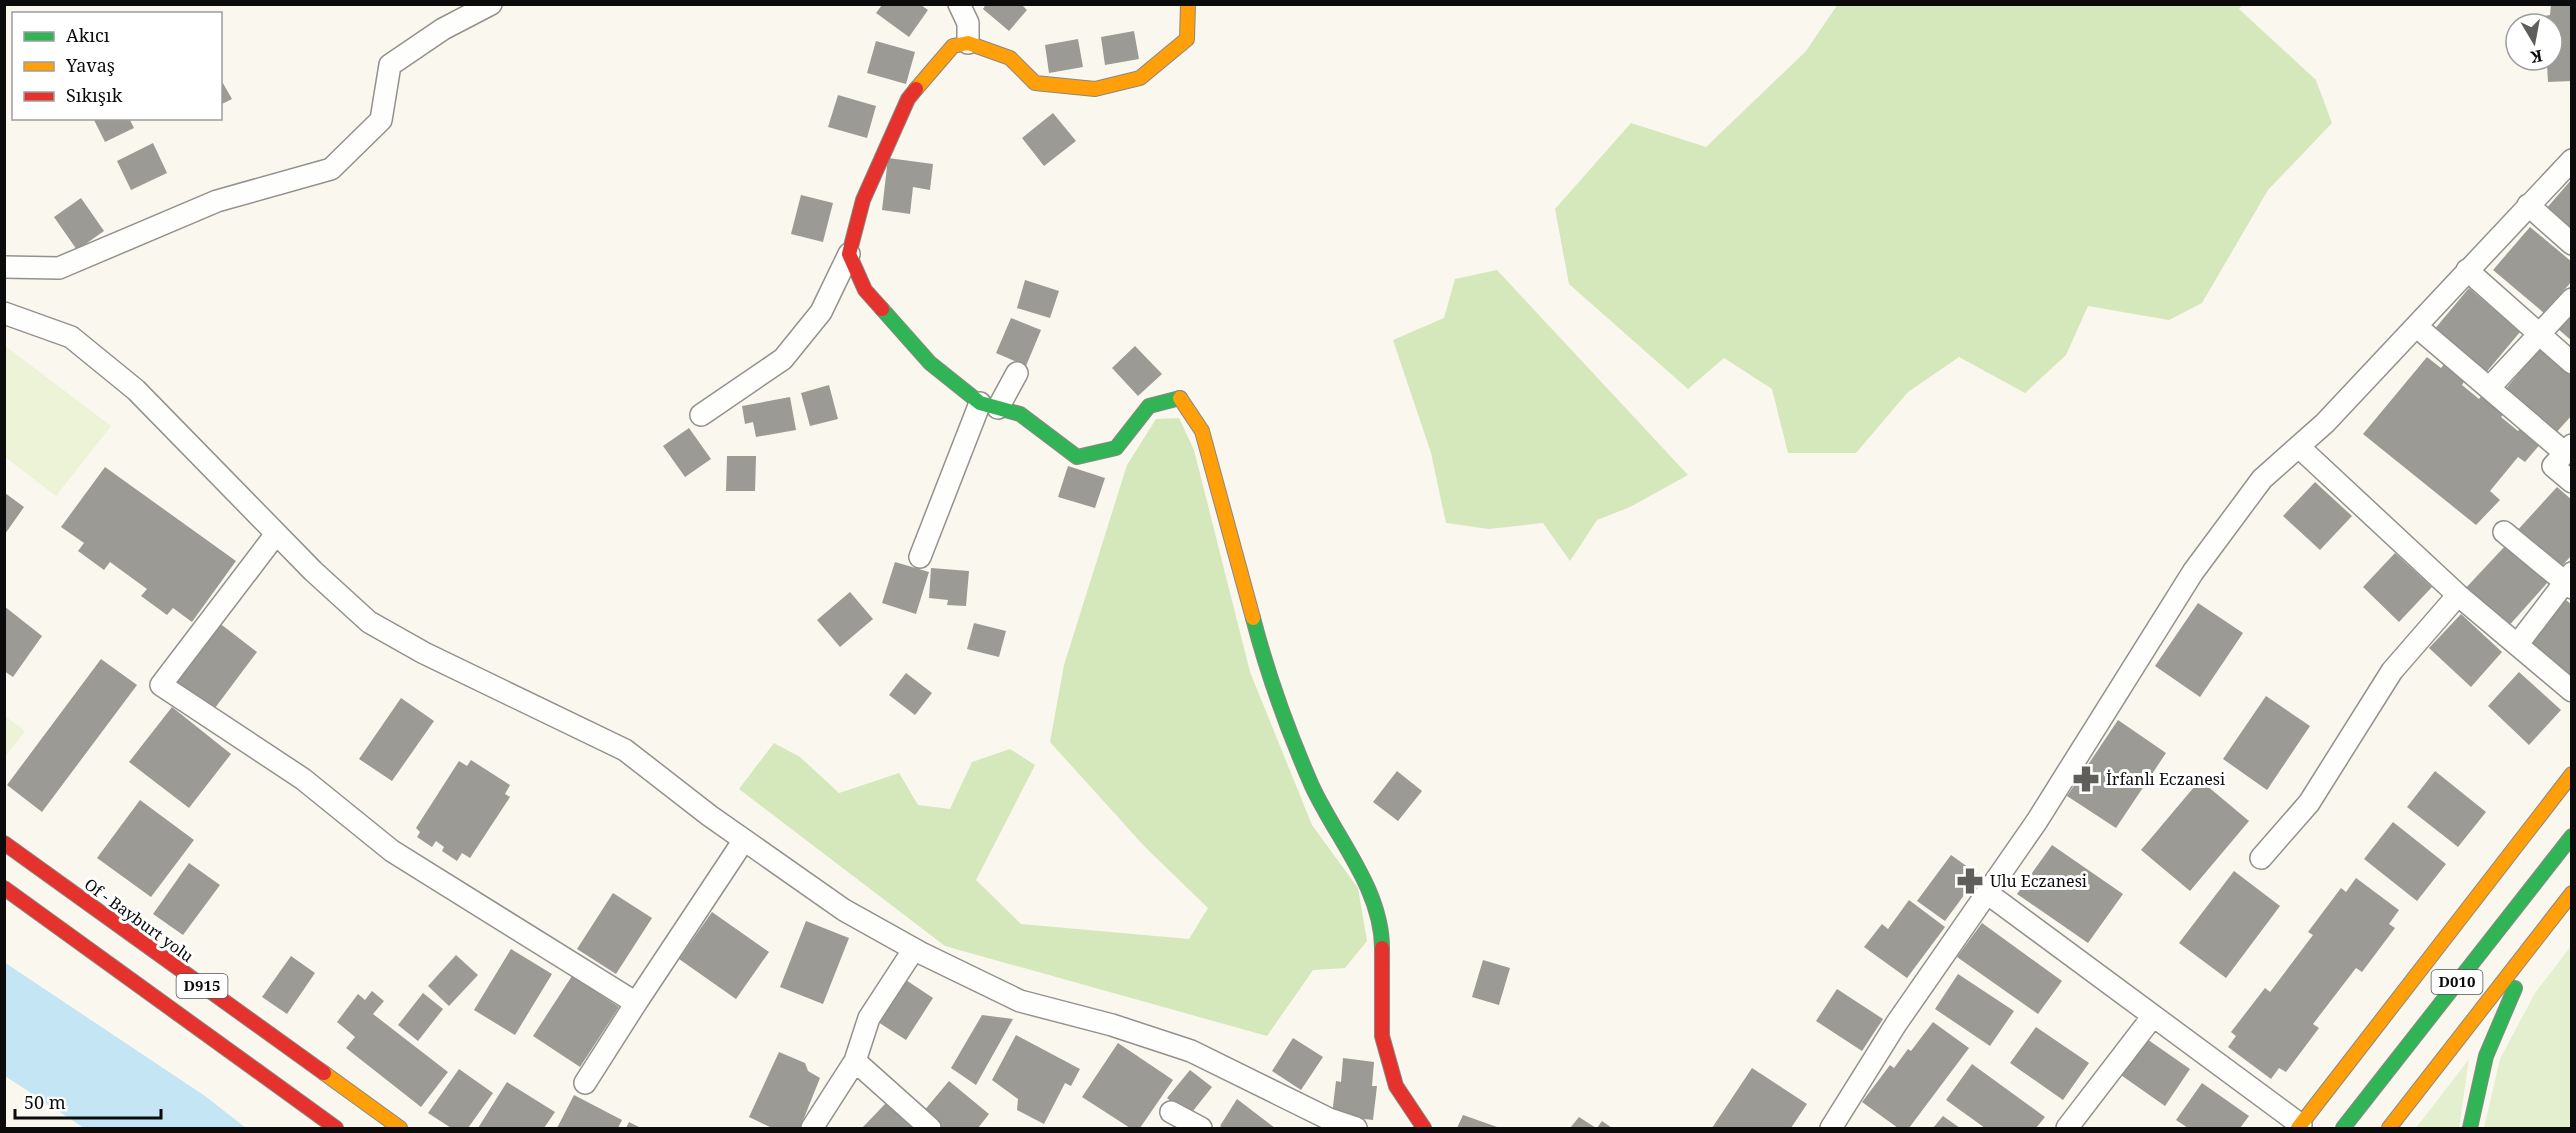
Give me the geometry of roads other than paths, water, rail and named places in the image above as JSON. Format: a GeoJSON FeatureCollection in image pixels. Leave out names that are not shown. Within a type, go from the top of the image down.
{"type":"FeatureCollection","features":[{"type":"Feature","properties":{"kind":"main road"},"geometry":{"type":"LineString","coordinates":[[1188,4],[1187,39],[1140,78],[1095,89],[1035,83],[1010,58],[968,43],[953,46],[908,99],[863,200],[849,254],[865,290],[930,363],[989,405],[1020,414],[1077,457],[1116,448],[1149,406],[1179,397],[1202,431],[1271,686],[1313,788],[1362,878],[1382,926],[1382,1036],[1396,1086],[1424,1128]]}},
{"type":"Feature","properties":{"kind":"main road"},"geometry":{"type":"LineString","coordinates":[[2299,1126],[2571,774]]}},
{"type":"Feature","properties":{"kind":"main road","name":"D010"},"geometry":{"type":"LineString","coordinates":[[2343,1128],[2571,836]]}},
{"type":"Feature","properties":{"kind":"main road","name":"Of - Bayburt yolu"},"geometry":{"type":"LineString","coordinates":[[4,843],[400,1128]]}},
{"type":"Feature","properties":{"kind":"main road","name":"D915"},"geometry":{"type":"LineString","coordinates":[[4,888],[336,1128]]}},
{"type":"Feature","properties":{"kind":"main road"},"geometry":{"type":"LineString","coordinates":[[2470,1128],[2475,1092],[2497,1025],[2568,898]]}},
{"type":"Feature","properties":{"kind":"main road","name":"D010"},"geometry":{"type":"LineString","coordinates":[[2389,1128],[2568,898]]}},
{"type":"Feature","properties":{"kind":"street"},"geometry":{"type":"LineString","coordinates":[[4,267],[59,268],[217,201],[331,168],[381,120],[390,65],[443,29],[491,4]]}},
{"type":"Feature","properties":{"kind":"street"},"geometry":{"type":"LineString","coordinates":[[959,4],[968,23],[968,43]]}},
{"type":"Feature","properties":{"kind":"street"},"geometry":{"type":"LineString","coordinates":[[1831,1128],[1896,1024],[2037,821],[2193,572],[2262,479],[2325,423],[2571,160]]}},
{"type":"Feature","properties":{"kind":"street"},"geometry":{"type":"LineString","coordinates":[[2528,205],[2571,244]]}},
{"type":"Feature","properties":{"kind":"street"},"geometry":{"type":"LineString","coordinates":[[701,415],[783,359],[821,312],[849,254]]}},
{"type":"Feature","properties":{"kind":"street"},"geometry":{"type":"LineString","coordinates":[[2467,270],[2571,363]]}},
{"type":"Feature","properties":{"kind":"street"},"geometry":{"type":"LineString","coordinates":[[2489,388],[2540,335],[2571,298]]}},
{"type":"Feature","properties":{"kind":"street"},"geometry":{"type":"LineString","coordinates":[[4,313],[71,337],[136,390],[276,534],[369,622],[424,654],[625,750],[744,840],[844,910],[914,949],[1020,1001],[1112,1025],[1191,1050],[1325,1124],[1356,1128]]}},
{"type":"Feature","properties":{"kind":"street"},"geometry":{"type":"LineString","coordinates":[[2416,326],[2489,388],[2568,449],[2553,466],[2571,482]]}},
{"type":"Feature","properties":{"kind":"street"},"geometry":{"type":"LineString","coordinates":[[920,557],[989,405],[1017,373]]}},
{"type":"Feature","properties":{"kind":"street"},"geometry":{"type":"LineString","coordinates":[[2299,447],[2458,594],[2571,691]]}},
{"type":"Feature","properties":{"kind":"street"},"geometry":{"type":"LineString","coordinates":[[2504,532],[2569,581],[2517,645]]}},
{"type":"Feature","properties":{"kind":"street"},"geometry":{"type":"LineString","coordinates":[[276,534],[161,685],[303,779],[392,851],[636,1003]]}},
{"type":"Feature","properties":{"kind":"street"},"geometry":{"type":"LineString","coordinates":[[2261,858],[2309,803],[2392,671],[2458,594]]}},
{"type":"Feature","properties":{"kind":"street"},"geometry":{"type":"LineString","coordinates":[[585,1083],[744,840]]}},
{"type":"Feature","properties":{"kind":"street"},"geometry":{"type":"LineString","coordinates":[[1987,893],[2299,1126]]}},
{"type":"Feature","properties":{"kind":"street"},"geometry":{"type":"LineString","coordinates":[[812,1128],[855,1061],[869,1018],[914,949]]}},
{"type":"Feature","properties":{"kind":"street"},"geometry":{"type":"LineString","coordinates":[[2067,1128],[2153,1016]]}},
{"type":"Feature","properties":{"kind":"street"},"geometry":{"type":"LineString","coordinates":[[855,1061],[930,1128]]}},
{"type":"Feature","properties":{"kind":"street"},"geometry":{"type":"LineString","coordinates":[[1171,1112],[1201,1128]]}},
{"type":"Feature","properties":{"kind":"water"},"geometry":{"type":"Polygon","coordinates":[[[4,962],[205,1096],[246,1128],[84,1128],[5,1076],[4,962]]]}},
{"type":"Feature","properties":{"kind":"place","name":"İrfanlı Eczanesi"},"geometry":{"type":"Point","coordinates":[2086,779]}},
{"type":"Feature","properties":{"kind":"place","name":"Ulu Eczanesi"},"geometry":{"type":"Point","coordinates":[1970,881]}}]}
